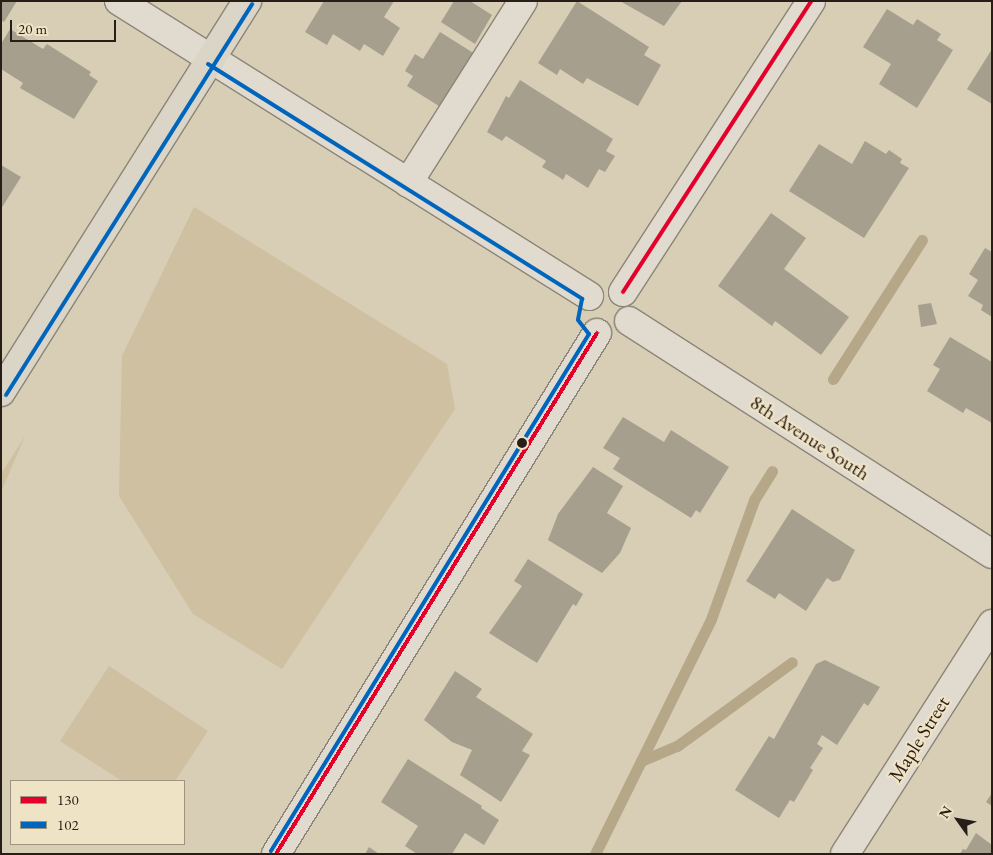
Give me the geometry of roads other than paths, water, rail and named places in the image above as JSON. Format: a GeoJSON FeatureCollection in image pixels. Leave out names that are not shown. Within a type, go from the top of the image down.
{"type":"FeatureCollection","features":[{"type":"Feature","properties":{"kind":"main road"},"geometry":{"type":"LineString","coordinates":[[1,392],[247,1]]}},
{"type":"Feature","properties":{"kind":"street"},"geometry":{"type":"LineString","coordinates":[[119,1],[588,296]]}},
{"type":"Feature","properties":{"kind":"street"},"geometry":{"type":"LineString","coordinates":[[408,183],[523,1]]}},
{"type":"Feature","properties":{"kind":"street"},"geometry":{"type":"LineString","coordinates":[[623,292],[811,1]]}},
{"type":"Feature","properties":{"kind":"street"},"geometry":{"type":"LineString","coordinates":[[605,286],[623,292],[632,311],[629,321],[622,330],[611,335],[598,333],[584,318],[588,296],[605,286]]}},
{"type":"Feature","properties":{"kind":"street","name":"8th Avenue South"},"geometry":{"type":"LineString","coordinates":[[629,321],[992,554]]}},
{"type":"Feature","properties":{"kind":"street"},"geometry":{"type":"LineString","coordinates":[[276,854],[598,333]]}},
{"type":"Feature","properties":{"kind":"street","name":"Maple Street"},"geometry":{"type":"LineString","coordinates":[[845,854],[992,624]]}},
{"type":"Feature","properties":{"kind":"waterway"},"geometry":{"type":"LineString","coordinates":[[833,379],[922,240]]}},
{"type":"Feature","properties":{"kind":"waterway"},"geometry":{"type":"LineString","coordinates":[[595,854],[711,619],[754,500],[772,471]]}},
{"type":"Feature","properties":{"kind":"waterway"},"geometry":{"type":"LineString","coordinates":[[641,761],[677,746],[792,662]]}}]}
